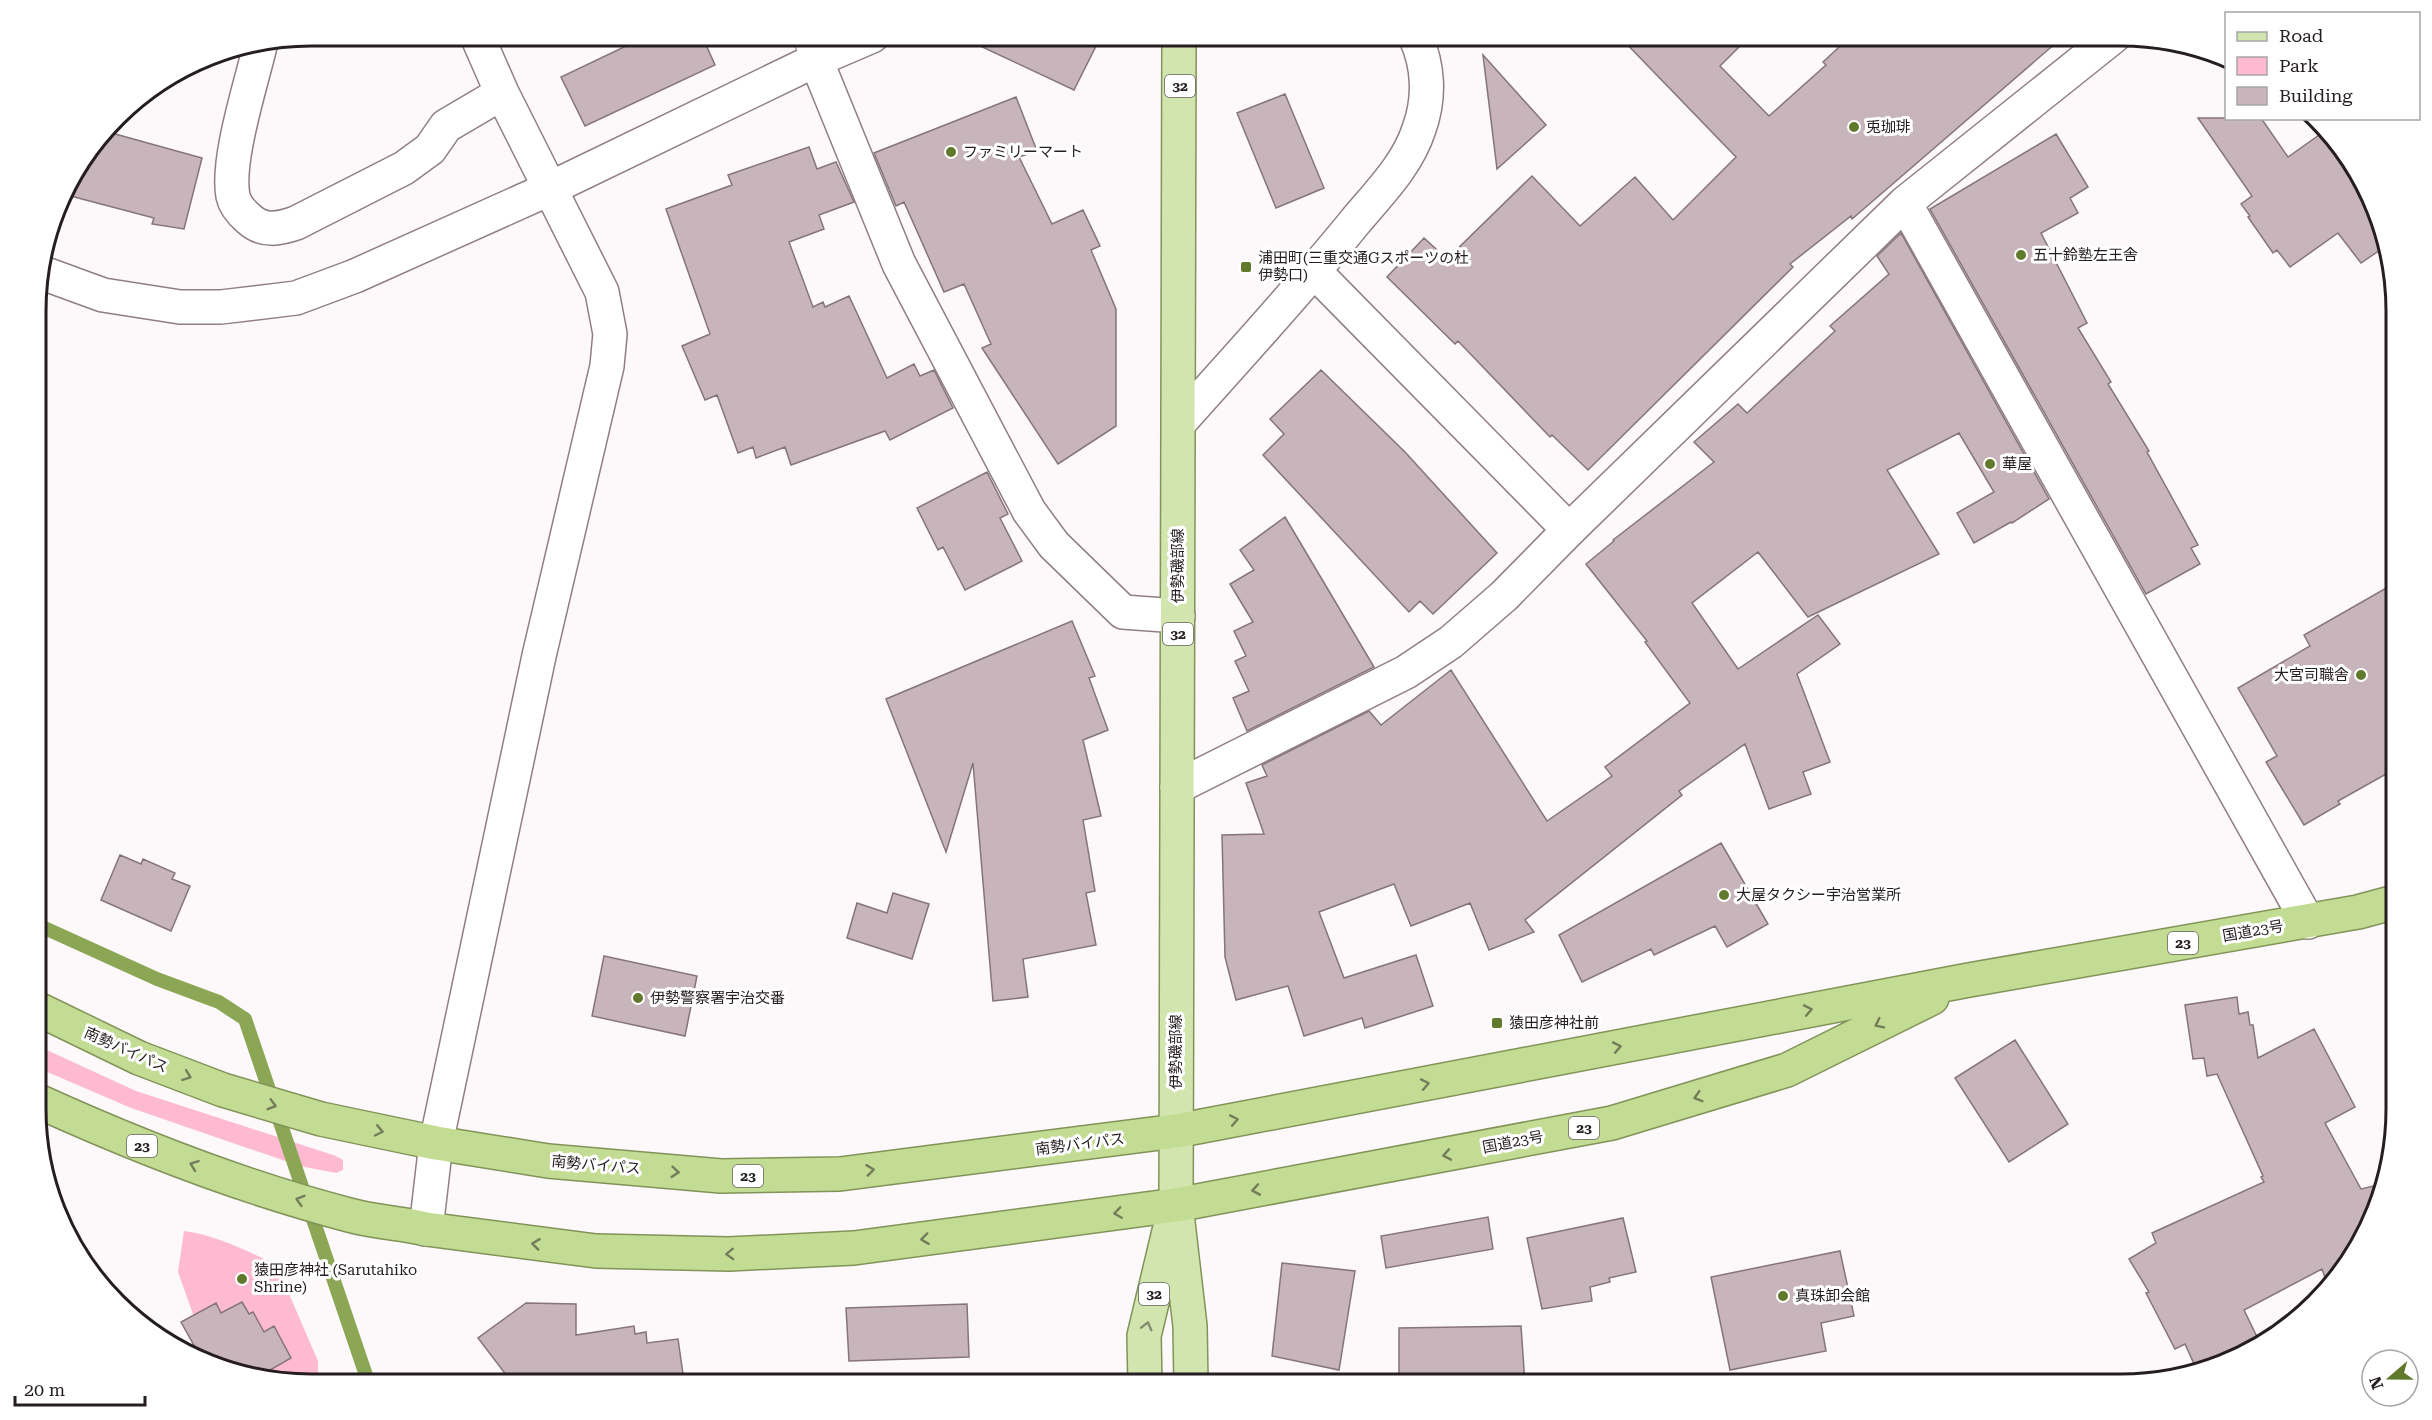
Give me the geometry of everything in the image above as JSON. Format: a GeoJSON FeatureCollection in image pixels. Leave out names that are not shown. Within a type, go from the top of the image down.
{"type":"FeatureCollection","features":[{"type":"Feature","properties":{"kind":"highway","name":"国道23号"},"geometry":{"type":"LineString","coordinates":[[1176,1131],[1969,980],[2308,922],[2386,904]]}},
{"type":"Feature","properties":{"kind":"highway","name":"国道23号"},"geometry":{"type":"LineString","coordinates":[[1176,1205],[1612,1123],[1788,1070],[1969,980]]}},
{"type":"Feature","properties":{"kind":"highway","name":"南勢バイパス"},"geometry":{"type":"LineString","coordinates":[[46,1014],[139,1058],[223,1090],[321,1119],[436,1143],[548,1161],[721,1176],[840,1173],[1176,1131]]}},
{"type":"Feature","properties":{"kind":"highway","name":"23"},"geometry":{"type":"LineString","coordinates":[[46,1104],[139,1145],[249,1184],[351,1216],[402,1223],[426,1229],[596,1251],[729,1254],[854,1248],[1176,1205]]}},
{"type":"Feature","properties":{"kind":"main road","name":"伊勢磯部線"},"geometry":{"type":"LineString","coordinates":[[1179,46],[1176,1205],[1190,1326],[1191,1374]]}},
{"type":"Feature","properties":{"kind":"main road","name":"伊勢磯部線"},"geometry":{"type":"LineString","coordinates":[[1145,1374],[1144,1336],[1176,1205]]}},
{"type":"Feature","properties":{"kind":"street"},"geometry":{"type":"LineString","coordinates":[[426,1229],[436,1143],[539,656],[607,366],[610,334],[602,291],[501,93],[481,46]]}},
{"type":"Feature","properties":{"kind":"street"},"geometry":{"type":"LineString","coordinates":[[1179,423],[1315,272],[1402,164],[1418,132],[1426,105],[1426,75],[1418,46]]}},
{"type":"Feature","properties":{"kind":"street"},"geometry":{"type":"LineString","coordinates":[[1178,787],[1406,672],[1451,642],[1504,596],[1905,203],[2101,46]]}},
{"type":"Feature","properties":{"kind":"street"},"geometry":{"type":"LineString","coordinates":[[49,275],[103,294],[180,307],[221,308],[296,298],[355,276],[551,188],[811,48],[899,264],[1029,512],[1054,544],[1123,612],[1178,616]]}},
{"type":"Feature","properties":{"kind":"street"},"geometry":{"type":"LineString","coordinates":[[259,52],[232,174],[234,198],[240,210],[251,221],[266,228],[281,229],[296,223],[404,168],[430,148],[446,126],[501,93]]}},
{"type":"Feature","properties":{"kind":"street"},"geometry":{"type":"LineString","coordinates":[[1905,203],[2308,922]]}},
{"type":"Feature","properties":{"kind":"street"},"geometry":{"type":"LineString","coordinates":[[1315,272],[1569,530]]}},
{"type":"Feature","properties":{"kind":"green space"},"geometry":{"type":"Polygon","coordinates":[[[46,1050],[136,1091],[336,1156],[343,1160],[343,1170],[336,1173],[300,1166],[131,1108],[46,1071],[46,1050]]]}},
{"type":"Feature","properties":{"kind":"green space"},"geometry":{"type":"Polygon","coordinates":[[[184,1231],[219,1240],[276,1264],[318,1361],[318,1374],[277,1371],[224,1358],[199,1331],[178,1272],[184,1231]]]}},
{"type":"Feature","properties":{"kind":"building"},"geometry":{"type":"Polygon","coordinates":[[[626,46],[706,46],[715,65],[585,126],[561,77],[626,46]]]}},
{"type":"Feature","properties":{"kind":"building"},"geometry":{"type":"Polygon","coordinates":[[[980,46],[1096,46],[1074,90],[980,46]]]}},
{"type":"Feature","properties":{"kind":"building"},"geometry":{"type":"Polygon","coordinates":[[[1629,46],[1740,46],[1720,66],[1769,116],[1826,65],[1823,62],[1840,46],[2052,46],[1852,219],[1851,216],[1790,264],[1793,267],[1588,470],[1552,435],[1550,437],[1458,341],[1455,344],[1387,277],[1424,238],[1447,259],[1532,176],[1580,226],[1635,177],[1673,220],[1736,157],[1629,46]]]}},
{"type":"Feature","properties":{"kind":"building"},"geometry":{"type":"Polygon","coordinates":[[[1483,55],[1546,125],[1497,169],[1483,55]]]}},
{"type":"Feature","properties":{"kind":"building"},"geometry":{"type":"Polygon","coordinates":[[[1285,94],[1324,188],[1276,208],[1237,113],[1285,94]]]}},
{"type":"Feature","properties":{"kind":"building"},"geometry":{"type":"Polygon","coordinates":[[[1016,97],[1037,151],[1019,157],[1052,224],[1083,210],[1100,246],[1091,250],[1116,309],[1116,426],[1058,464],[982,348],[991,344],[964,284],[944,292],[904,202],[896,206],[874,153],[1016,97]]]}},
{"type":"Feature","properties":{"kind":"building"},"geometry":{"type":"Polygon","coordinates":[[[2198,118],[2262,120],[2288,157],[2319,135],[2350,179],[2365,210],[2378,251],[2361,263],[2338,233],[2290,267],[2277,250],[2273,253],[2241,204],[2252,196],[2198,118]]]}},
{"type":"Feature","properties":{"kind":"building"},"geometry":{"type":"Polygon","coordinates":[[[115,134],[202,158],[184,229],[152,224],[154,218],[73,197],[91,164],[115,134]]]}},
{"type":"Feature","properties":{"kind":"building"},"geometry":{"type":"Polygon","coordinates":[[[2056,134],[2088,187],[2070,198],[2078,213],[2041,233],[2087,323],[2078,328],[2111,382],[2108,384],[2149,451],[2147,452],[2198,545],[2191,548],[2200,564],[2146,594],[1930,209],[2056,134]]]}},
{"type":"Feature","properties":{"kind":"building"},"geometry":{"type":"Polygon","coordinates":[[[809,147],[817,169],[836,162],[854,202],[819,215],[824,229],[789,242],[813,307],[823,302],[825,307],[849,296],[887,378],[914,364],[920,376],[934,370],[953,408],[890,440],[885,431],[791,465],[785,447],[756,458],[753,447],[738,453],[717,395],[705,400],[682,346],[710,334],[666,209],[732,185],[728,175],[809,147]]]}},
{"type":"Feature","properties":{"kind":"building"},"geometry":{"type":"Polygon","coordinates":[[[1901,233],[2049,499],[2012,523],[1974,543],[1957,513],[1994,492],[1959,433],[1887,470],[1939,554],[1808,617],[1758,552],[1692,603],[1738,669],[1818,615],[1840,644],[1797,674],[1830,762],[1803,772],[1811,794],[1769,809],[1745,744],[1679,791],[1682,795],[1525,920],[1534,932],[1489,950],[1470,903],[1411,926],[1394,884],[1319,912],[1344,978],[1416,955],[1433,1006],[1365,1028],[1362,1018],[1304,1036],[1288,986],[1236,1000],[1225,957],[1222,835],[1264,834],[1246,783],[1267,776],[1262,765],[1369,711],[1381,725],[1451,670],[1547,821],[1612,776],[1605,767],[1690,703],[1645,642],[1647,641],[1586,564],[1613,540],[1714,462],[1694,442],[1738,404],[1747,413],[1835,331],[1830,326],[1889,274],[1877,256],[1901,233]]]}},
{"type":"Feature","properties":{"kind":"building"},"geometry":{"type":"Polygon","coordinates":[[[1321,370],[1405,452],[1497,553],[1433,614],[1420,601],[1409,612],[1263,455],[1284,434],[1270,419],[1321,370]]]}},
{"type":"Feature","properties":{"kind":"building"},"geometry":{"type":"Polygon","coordinates":[[[987,472],[1008,514],[1000,518],[1022,561],[965,590],[943,547],[938,550],[917,508],[987,472]]]}},
{"type":"Feature","properties":{"kind":"building"},"geometry":{"type":"Polygon","coordinates":[[[1285,517],[1374,667],[1247,731],[1233,698],[1249,691],[1235,661],[1246,656],[1234,631],[1253,622],[1230,584],[1254,570],[1240,550],[1285,517]]]}},
{"type":"Feature","properties":{"kind":"building"},"geometry":{"type":"Polygon","coordinates":[[[2386,588],[2386,774],[2338,801],[2340,804],[2304,825],[2266,762],[2277,756],[2238,688],[2310,646],[2304,635],[2386,588]]]}},
{"type":"Feature","properties":{"kind":"building"},"geometry":{"type":"Polygon","coordinates":[[[1072,621],[1095,676],[1089,678],[1108,730],[1083,740],[1101,816],[1083,820],[1095,891],[1086,893],[1096,945],[1023,959],[1028,997],[993,1001],[973,763],[946,852],[886,699],[1072,621]]]}},
{"type":"Feature","properties":{"kind":"building"},"geometry":{"type":"Polygon","coordinates":[[[1721,843],[1768,924],[1727,947],[1715,926],[1654,955],[1651,949],[1582,982],[1559,935],[1721,843]]]}},
{"type":"Feature","properties":{"kind":"building"},"geometry":{"type":"Polygon","coordinates":[[[120,855],[141,864],[143,859],[175,873],[172,879],[190,886],[171,931],[101,900],[120,855]]]}},
{"type":"Feature","properties":{"kind":"building"},"geometry":{"type":"Polygon","coordinates":[[[893,893],[929,904],[912,959],[847,938],[857,903],[887,913],[893,893]]]}},
{"type":"Feature","properties":{"kind":"building"},"geometry":{"type":"Polygon","coordinates":[[[604,956],[697,976],[685,1036],[592,1016],[604,956]]]}},
{"type":"Feature","properties":{"kind":"building"},"geometry":{"type":"Polygon","coordinates":[[[2237,997],[2239,1014],[2248,1012],[2250,1025],[2253,1025],[2258,1058],[2314,1029],[2355,1107],[2325,1123],[2361,1189],[2373,1186],[2350,1241],[2325,1277],[2322,1269],[2244,1310],[2257,1336],[2222,1353],[2193,1363],[2185,1344],[2175,1349],[2146,1293],[2149,1292],[2129,1259],[2156,1243],[2152,1233],[2264,1182],[2217,1074],[2207,1076],[2204,1058],[2193,1059],[2185,1005],[2237,997]]]}},
{"type":"Feature","properties":{"kind":"building"},"geometry":{"type":"Polygon","coordinates":[[[2015,1040],[2068,1124],[2009,1162],[1955,1078],[2015,1040]]]}},
{"type":"Feature","properties":{"kind":"building"},"geometry":{"type":"Polygon","coordinates":[[[1488,1217],[1493,1249],[1386,1268],[1381,1236],[1488,1217]]]}},
{"type":"Feature","properties":{"kind":"building"},"geometry":{"type":"Polygon","coordinates":[[[1623,1218],[1636,1272],[1609,1278],[1610,1282],[1590,1287],[1592,1301],[1542,1309],[1527,1238],[1623,1218]]]}},
{"type":"Feature","properties":{"kind":"building","name":"真珠卸会館"},"geometry":{"type":"Polygon","coordinates":[[[1840,1251],[1854,1316],[1821,1323],[1826,1351],[1730,1370],[1711,1277],[1840,1251]]]}},
{"type":"Feature","properties":{"kind":"building"},"geometry":{"type":"Polygon","coordinates":[[[1282,1263],[1355,1271],[1339,1370],[1272,1356],[1282,1263]]]}},
{"type":"Feature","properties":{"kind":"building"},"geometry":{"type":"Polygon","coordinates":[[[242,1302],[249,1314],[253,1312],[264,1332],[274,1326],[291,1358],[270,1370],[227,1359],[194,1346],[181,1322],[216,1303],[221,1313],[242,1302]]]}},
{"type":"Feature","properties":{"kind":"building"},"geometry":{"type":"Polygon","coordinates":[[[526,1303],[576,1304],[576,1335],[634,1326],[635,1334],[646,1332],[647,1343],[678,1339],[683,1374],[505,1374],[478,1338],[526,1303]]]}},
{"type":"Feature","properties":{"kind":"building"},"geometry":{"type":"Polygon","coordinates":[[[967,1304],[969,1357],[849,1361],[846,1308],[967,1304]]]}},
{"type":"Feature","properties":{"kind":"building"},"geometry":{"type":"Polygon","coordinates":[[[1521,1326],[1524,1374],[1399,1374],[1399,1328],[1521,1326]]]}},
{"type":"Feature","properties":{"kind":"waterway"},"geometry":{"type":"LineString","coordinates":[[46,929],[157,979],[219,1002],[245,1019],[366,1374]]}},
{"type":"Feature","properties":{"kind":"place","name":"兎珈琲"},"geometry":{"type":"Point","coordinates":[1854,127]}},
{"type":"Feature","properties":{"kind":"place","name":"ファミリーマート"},"geometry":{"type":"Point","coordinates":[951,152]}},
{"type":"Feature","properties":{"kind":"place","name":"五十鈴塾左王舎"},"geometry":{"type":"Point","coordinates":[2021,255]}},
{"type":"Feature","properties":{"kind":"place","name":"浦田町(三重交通Gスポーツの杜 伊勢口)"},"geometry":{"type":"Point","coordinates":[1246,267]}},
{"type":"Feature","properties":{"kind":"place","name":"華屋"},"geometry":{"type":"Point","coordinates":[1990,464]}},
{"type":"Feature","properties":{"kind":"place","name":"大宮司職舎"},"geometry":{"type":"Point","coordinates":[2361,675]}},
{"type":"Feature","properties":{"kind":"place","name":"大屋タクシー宇治営業所"},"geometry":{"type":"Point","coordinates":[1724,895]}},
{"type":"Feature","properties":{"kind":"place","name":"伊勢警察署宇治交番"},"geometry":{"type":"Point","coordinates":[638,998]}},
{"type":"Feature","properties":{"kind":"place","name":"猿田彦神社前"},"geometry":{"type":"Point","coordinates":[1497,1023]}},
{"type":"Feature","properties":{"kind":"place","name":"猿田彦神社 (Sarutahiko Shrine)"},"geometry":{"type":"Point","coordinates":[242,1279]}},
{"type":"Feature","properties":{"kind":"place","name":"真珠卸会館"},"geometry":{"type":"Point","coordinates":[1783,1296]}}]}
